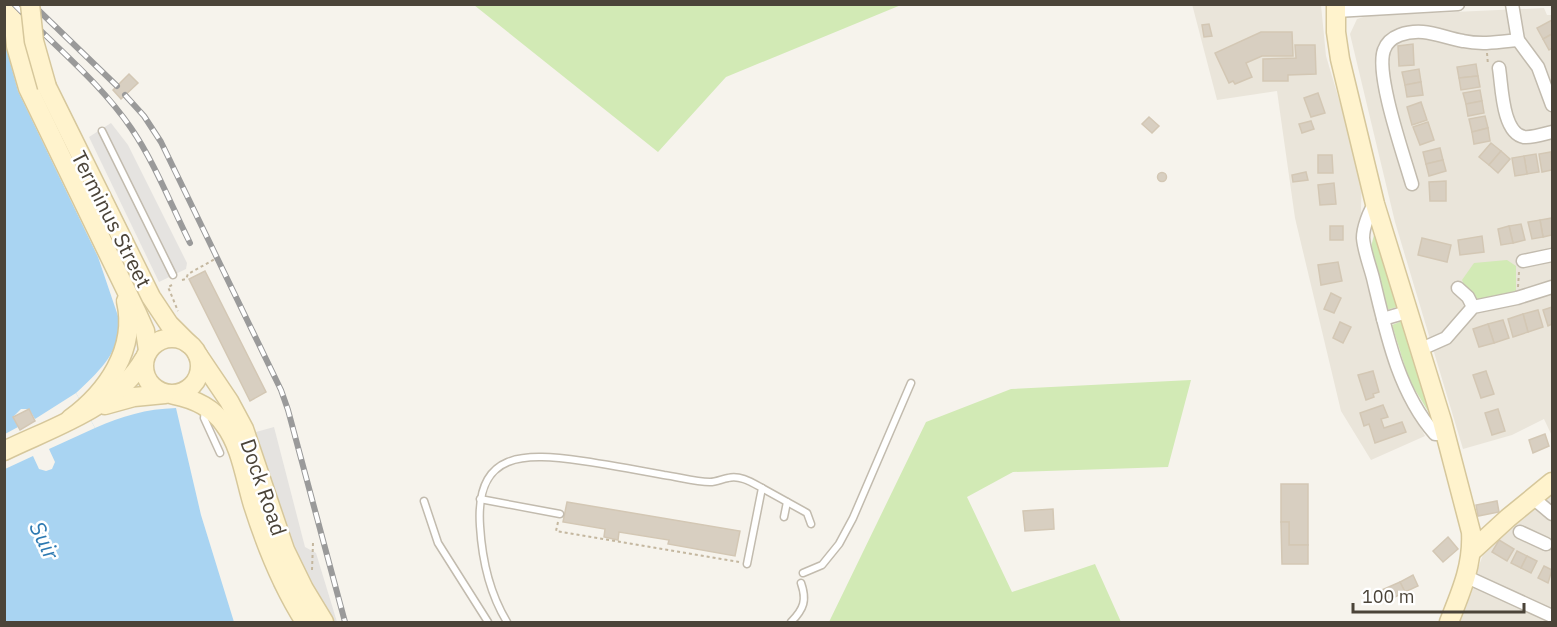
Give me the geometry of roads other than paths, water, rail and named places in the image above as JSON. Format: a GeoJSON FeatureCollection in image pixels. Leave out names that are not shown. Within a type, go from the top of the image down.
{"type":"FeatureCollection","features":[{"type":"Feature","properties":{"kind":"main road","name":"Terminus Street"},"geometry":{"type":"LineString","coordinates":[[12,4],[16,46],[28,88],[142,323],[146,355]]}},
{"type":"Feature","properties":{"kind":"main road","name":"Terminus Street"},"geometry":{"type":"LineString","coordinates":[[30,4],[34,41],[47,87],[139,274],[169,324],[197,355]]}},
{"type":"Feature","properties":{"kind":"main road"},"geometry":{"type":"LineString","coordinates":[[1336,8],[1336,32],[1340,59],[1376,204],[1446,434],[1472,532],[1472,551],[1467,577],[1449,622]]}},
{"type":"Feature","properties":{"kind":"main road"},"geometry":{"type":"LineString","coordinates":[[70,419],[86,406],[107,382],[126,344],[129,330],[128,315],[115,268]]}},
{"type":"Feature","properties":{"kind":"main road"},"geometry":{"type":"LineString","coordinates":[[4,451],[70,419],[116,392],[131,379],[157,342],[164,339],[179,339],[197,355],[200,370],[196,381],[188,390],[175,395],[119,400],[70,419]]}},
{"type":"Feature","properties":{"kind":"main road"},"geometry":{"type":"LineString","coordinates":[[146,355],[143,369],[146,378],[155,390],[175,395]]}},
{"type":"Feature","properties":{"kind":"main road","name":"Dock Road"},"geometry":{"type":"LineString","coordinates":[[197,355],[229,401],[244,429],[282,562],[304,589],[324,622]]}},
{"type":"Feature","properties":{"kind":"main road","name":"Dock Road"},"geometry":{"type":"LineString","coordinates":[[175,395],[205,406],[217,415],[230,432],[305,622]]}},
{"type":"Feature","properties":{"kind":"main road"},"geometry":{"type":"LineString","coordinates":[[1472,551],[1552,482]]}},
{"type":"Feature","properties":{"kind":"street"},"geometry":{"type":"LineString","coordinates":[[1336,8],[1458,4]]}},
{"type":"Feature","properties":{"kind":"street"},"geometry":{"type":"LineString","coordinates":[[1512,4],[1518,40],[1538,67],[1552,105]]}},
{"type":"Feature","properties":{"kind":"street"},"geometry":{"type":"LineString","coordinates":[[1412,184],[1389,110],[1381,59],[1384,48],[1392,39],[1403,33],[1423,32],[1464,42],[1486,44],[1518,40]]}},
{"type":"Feature","properties":{"kind":"street"},"geometry":{"type":"LineString","coordinates":[[1499,68],[1508,124],[1515,134],[1526,137],[1552,132]]}},
{"type":"Feature","properties":{"kind":"street"},"geometry":{"type":"LineString","coordinates":[[1376,204],[1370,210],[1363,237],[1383,319],[1402,380],[1435,434],[1446,434]]}},
{"type":"Feature","properties":{"kind":"street"},"geometry":{"type":"LineString","coordinates":[[1523,261],[1552,255]]}},
{"type":"Feature","properties":{"kind":"street"},"geometry":{"type":"LineString","coordinates":[[1419,351],[1446,338],[1473,307],[1517,298],[1552,287]]}},
{"type":"Feature","properties":{"kind":"street"},"geometry":{"type":"LineString","coordinates":[[1458,288],[1468,297],[1473,307]]}},
{"type":"Feature","properties":{"kind":"street"},"geometry":{"type":"LineString","coordinates":[[1383,319],[1407,312]]}},
{"type":"Feature","properties":{"kind":"street"},"geometry":{"type":"LineString","coordinates":[[1533,498],[1552,514]]}},
{"type":"Feature","properties":{"kind":"street"},"geometry":{"type":"LineString","coordinates":[[1520,532],[1550,542]]}},
{"type":"Feature","properties":{"kind":"street"},"geometry":{"type":"LineString","coordinates":[[1467,577],[1552,616]]}},
{"type":"Feature","properties":{"kind":"lane"},"geometry":{"type":"LineString","coordinates":[[102,131],[173,275]]}},
{"type":"Feature","properties":{"kind":"lane"},"geometry":{"type":"LineString","coordinates":[[803,573],[822,566],[839,544],[853,518],[911,382]]}},
{"type":"Feature","properties":{"kind":"lane"},"geometry":{"type":"LineString","coordinates":[[205,406],[204,418],[220,453]]}},
{"type":"Feature","properties":{"kind":"lane"},"geometry":{"type":"LineString","coordinates":[[503,621],[483,555],[480,499],[487,482],[502,465],[518,458],[537,456],[704,482],[738,477],[807,513],[812,524]]}},
{"type":"Feature","properties":{"kind":"lane"},"geometry":{"type":"LineString","coordinates":[[747,564],[762,488]]}},
{"type":"Feature","properties":{"kind":"lane"},"geometry":{"type":"LineString","coordinates":[[480,499],[560,514]]}},
{"type":"Feature","properties":{"kind":"lane"},"geometry":{"type":"LineString","coordinates":[[424,501],[438,543],[488,622]]}},
{"type":"Feature","properties":{"kind":"lane"},"geometry":{"type":"LineString","coordinates":[[784,517],[787,502]]}},
{"type":"Feature","properties":{"kind":"lane"},"geometry":{"type":"LineString","coordinates":[[791,622],[800,613],[805,602],[801,583]]}},
{"type":"Feature","properties":{"kind":"water","name":"Suir"},"geometry":{"type":"Polygon","coordinates":[[[4,40],[18,91],[98,257],[118,316],[119,328],[113,350],[101,368],[76,393],[95,428],[134,414],[176,408],[201,515],[234,622],[5,622],[4,40]]]}},
{"type":"Feature","properties":{"kind":"railway"},"geometry":{"type":"LineString","coordinates":[[14,4],[90,79],[131,128],[148,155],[190,243]]}},
{"type":"Feature","properties":{"kind":"railway"},"geometry":{"type":"LineString","coordinates":[[32,4],[117,86]]}},
{"type":"Feature","properties":{"kind":"railway"},"geometry":{"type":"LineString","coordinates":[[125,95],[144,116],[161,142],[281,390],[345,622]]}}]}
